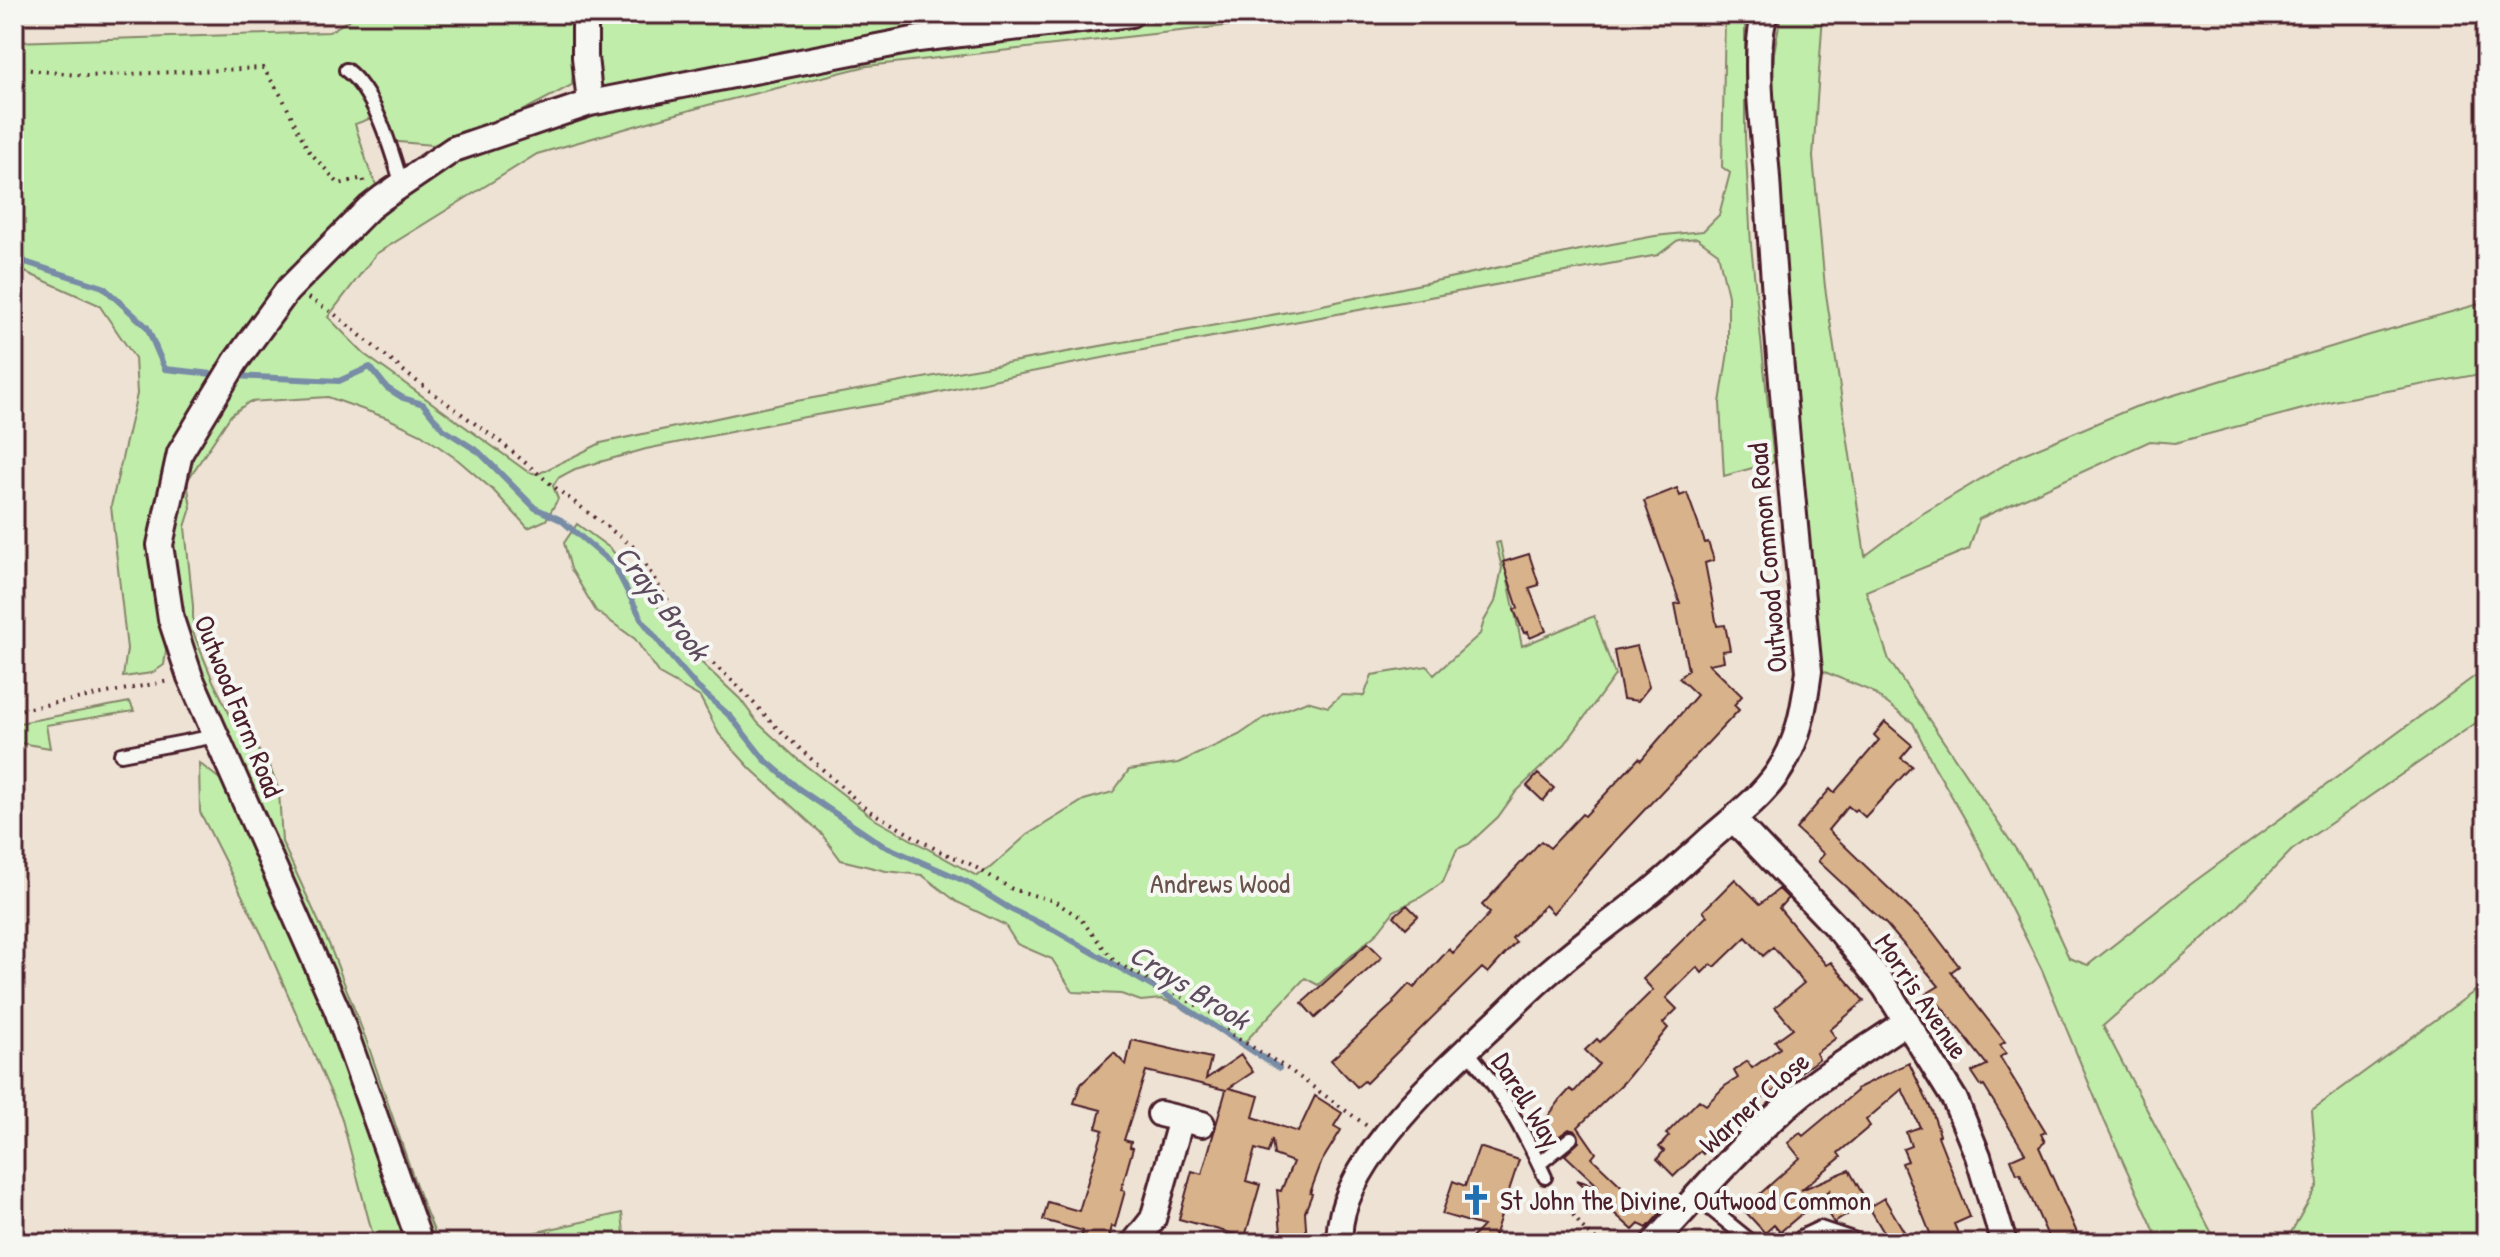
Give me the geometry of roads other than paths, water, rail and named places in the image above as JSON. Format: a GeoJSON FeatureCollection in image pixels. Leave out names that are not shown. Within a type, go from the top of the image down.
{"type":"FeatureCollection","features":[{"type":"Feature","properties":{"kind":"street"},"geometry":{"type":"LineString","coordinates":[[585,14],[585,57],[590,103]]}},
{"type":"Feature","properties":{"kind":"street","name":"Outwood Farm Road"},"geometry":{"type":"LineString","coordinates":[[420,1243],[337,1010],[190,677],[171,619],[160,545],[180,453],[236,361],[287,291],[369,208],[454,149],[590,103],[918,39],[1131,14]]}},
{"type":"Feature","properties":{"kind":"street","name":"Outwood Common Road"},"geometry":{"type":"LineString","coordinates":[[1340,1243],[1340,1216],[1347,1198],[1369,1158],[1386,1136],[1466,1050],[1553,968],[1652,891],[1760,794],[1793,747],[1803,717],[1809,671],[1770,233],[1761,78],[1760,29],[1765,14]]}},
{"type":"Feature","properties":{"kind":"street","name":"Morris Avenue"},"geometry":{"type":"LineString","coordinates":[[1733,819],[1841,932],[1885,987],[1907,1021],[1955,1100],[2004,1243]]}},
{"type":"Feature","properties":{"kind":"street","name":"Warner Close"},"geometry":{"type":"LineString","coordinates":[[1654,1243],[1734,1155],[1816,1082],[1907,1021]]}},
{"type":"Feature","properties":{"kind":"street"},"geometry":{"type":"LineString","coordinates":[[1138,1242],[1153,1219],[1181,1119]]}},
{"type":"Feature","properties":{"kind":"lane"},"geometry":{"type":"LineString","coordinates":[[346,70],[360,83],[371,104],[402,185]]}},
{"type":"Feature","properties":{"kind":"lane"},"geometry":{"type":"LineString","coordinates":[[121,754],[216,736]]}},
{"type":"Feature","properties":{"kind":"lane","name":"Darell Way"},"geometry":{"type":"LineString","coordinates":[[1466,1050],[1490,1076],[1545,1177]]}},
{"type":"Feature","properties":{"kind":"lane"},"geometry":{"type":"LineString","coordinates":[[1539,1164],[1571,1138]]}},
{"type":"Feature","properties":{"kind":"lane"},"geometry":{"type":"LineString","coordinates":[[1696,1197],[1753,1243]]}},
{"type":"Feature","properties":{"kind":"lane"},"geometry":{"type":"LineString","coordinates":[[1796,1243],[1820,1228],[1865,1243]]}},
{"type":"Feature","properties":{"kind":"waterway","name":"Crays Brook"},"geometry":{"type":"LineString","coordinates":[[14,247],[25,262],[103,287],[147,327],[165,369],[222,375]]}},
{"type":"Feature","properties":{"kind":"waterway","name":"Crays Brook"},"geometry":{"type":"LineString","coordinates":[[233,376],[339,381],[370,367],[387,388],[403,398],[423,404],[443,429],[479,452],[535,508],[561,520],[614,565],[642,620],[667,652],[697,687],[731,717],[764,759],[799,789],[882,845],[967,882],[1012,910],[1054,930],[1158,990],[1279,1068]]}},
{"type":"Feature","properties":{"kind":"place","name":"St John the Divine, Outwood Common"},"geometry":{"type":"Point","coordinates":[1476,1200]}},
{"type":"Feature","properties":{"kind":"park label","name":"Andrews Wood"},"geometry":{"type":"Point","coordinates":[1220,883]}}]}
